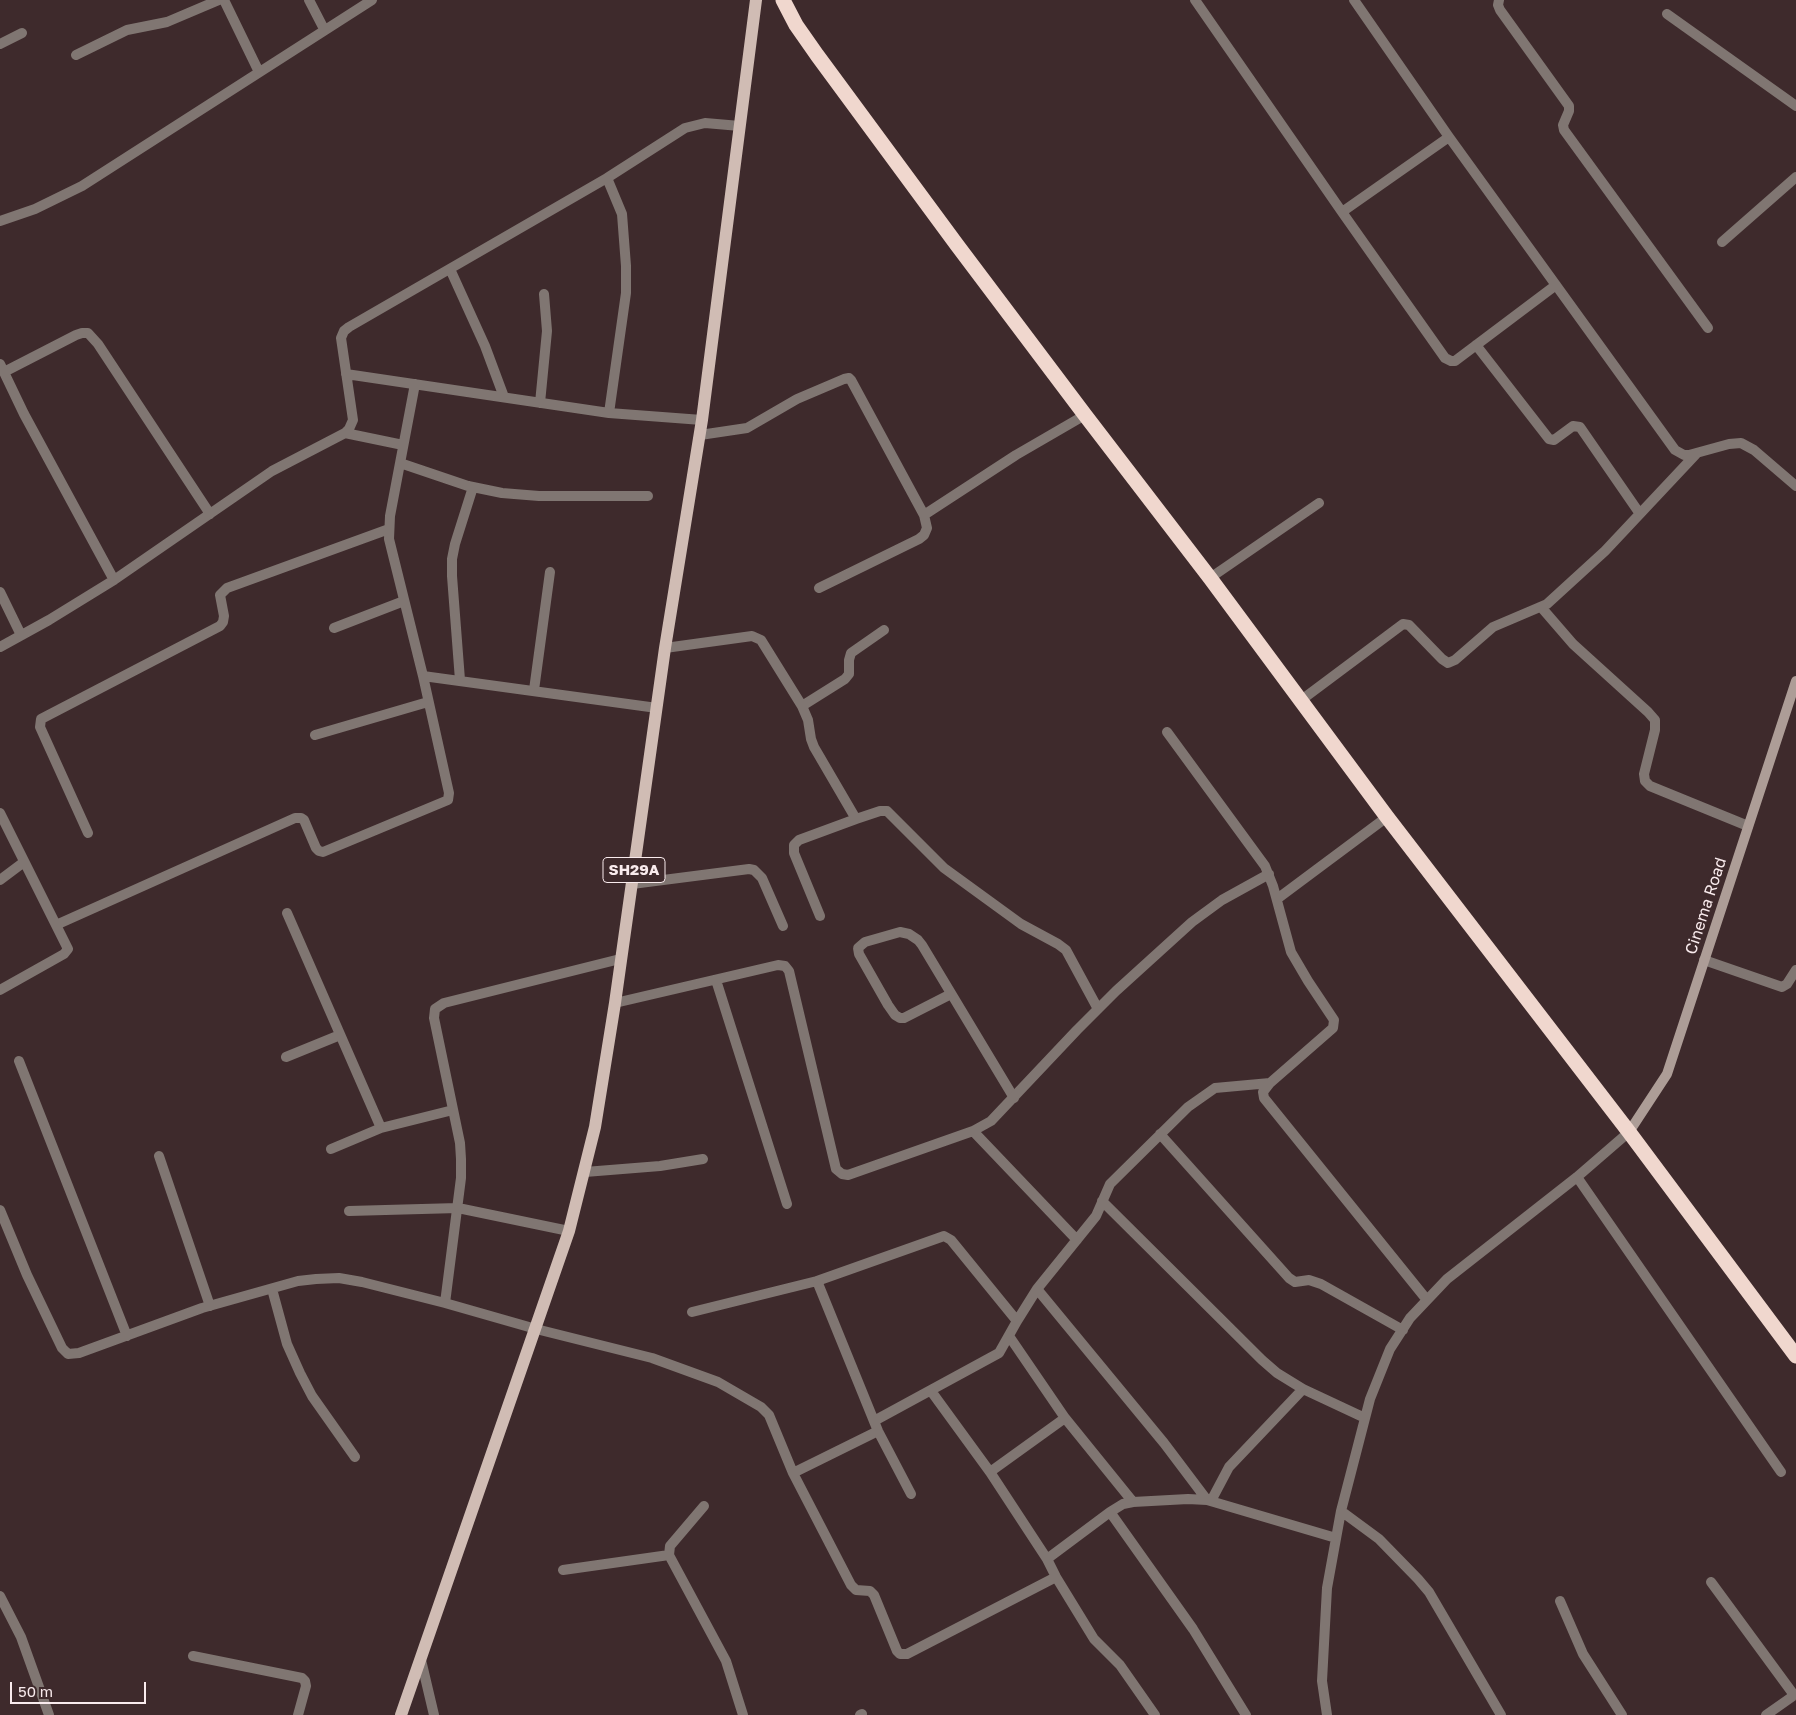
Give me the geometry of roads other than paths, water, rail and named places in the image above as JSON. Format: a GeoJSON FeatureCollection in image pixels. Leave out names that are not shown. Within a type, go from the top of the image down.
{"type":"FeatureCollection","features":[{"type":"Feature","properties":{"kind":"highway"},"geometry":{"type":"LineString","coordinates":[[784,0],[796,25],[817,55],[1085,415],[1210,578],[1387,817],[1629,1132],[1796,1356]]}},
{"type":"Feature","properties":{"kind":"main road","name":"SH29A"},"geometry":{"type":"LineString","coordinates":[[401,1715],[569,1231],[595,1127],[615,1003],[666,648],[700,436],[756,0]]}},
{"type":"Feature","properties":{"kind":"street"},"geometry":{"type":"LineString","coordinates":[[76,54],[121,32],[167,22],[220,0]]}},
{"type":"Feature","properties":{"kind":"street"},"geometry":{"type":"LineString","coordinates":[[224,0],[259,72]]}},
{"type":"Feature","properties":{"kind":"street"},"geometry":{"type":"LineString","coordinates":[[309,0],[324,29]]}},
{"type":"Feature","properties":{"kind":"street"},"geometry":{"type":"LineString","coordinates":[[0,221],[35,209],[82,186],[324,29],[372,0]]}},
{"type":"Feature","properties":{"kind":"street"},"geometry":{"type":"LineString","coordinates":[[1195,0],[1445,358],[1451,361],[1455,360],[1556,285]]}},
{"type":"Feature","properties":{"kind":"street"},"geometry":{"type":"LineString","coordinates":[[1354,0],[1449,137],[1671,444],[1684,455],[1741,443],[1754,450],[1796,486]]}},
{"type":"Feature","properties":{"kind":"street"},"geometry":{"type":"LineString","coordinates":[[1499,0],[1500,10],[1569,106],[1569,111],[1563,125],[1564,130],[1708,328]]}},
{"type":"Feature","properties":{"kind":"street"},"geometry":{"type":"LineString","coordinates":[[1667,14],[1796,106]]}},
{"type":"Feature","properties":{"kind":"street"},"geometry":{"type":"LineString","coordinates":[[0,44],[22,33]]}},
{"type":"Feature","properties":{"kind":"street"},"geometry":{"type":"LineString","coordinates":[[0,647],[114,580],[272,471],[345,433],[353,420],[341,338],[344,331],[349,327],[607,178],[690,126],[704,123],[740,126]]}},
{"type":"Feature","properties":{"kind":"street"},"geometry":{"type":"LineString","coordinates":[[1342,212],[1449,137]]}},
{"type":"Feature","properties":{"kind":"street"},"geometry":{"type":"LineString","coordinates":[[1722,242],[1796,177]]}},
{"type":"Feature","properties":{"kind":"street"},"geometry":{"type":"LineString","coordinates":[[607,178],[622,214],[626,266],[626,294],[609,413]]}},
{"type":"Feature","properties":{"kind":"street"},"geometry":{"type":"LineString","coordinates":[[450,269],[485,346],[504,397]]}},
{"type":"Feature","properties":{"kind":"street"},"geometry":{"type":"LineString","coordinates":[[540,403],[546,331],[544,294]]}},
{"type":"Feature","properties":{"kind":"street"},"geometry":{"type":"LineString","coordinates":[[114,580],[24,414],[2,368],[76,335],[88,333],[98,344],[210,514]]}},
{"type":"Feature","properties":{"kind":"street"},"geometry":{"type":"LineString","coordinates":[[1476,344],[1548,439],[1554,440],[1573,426],[1580,427],[1640,514]]}},
{"type":"Feature","properties":{"kind":"street"},"geometry":{"type":"LineString","coordinates":[[346,374],[609,413],[702,420]]}},
{"type":"Feature","properties":{"kind":"street"},"geometry":{"type":"LineString","coordinates":[[700,436],[747,428],[797,399],[848,378],[924,515],[927,528],[924,535],[919,539],[819,588]]}},
{"type":"Feature","properties":{"kind":"street"},"geometry":{"type":"LineString","coordinates":[[56,925],[295,818],[304,820],[316,848],[319,852],[323,852],[448,800],[449,793],[423,676],[392,554],[388,529],[415,384]]}},
{"type":"Feature","properties":{"kind":"street"},"geometry":{"type":"LineString","coordinates":[[924,515],[1016,455],[1085,415]]}},
{"type":"Feature","properties":{"kind":"street"},"geometry":{"type":"LineString","coordinates":[[345,433],[403,445]]}},
{"type":"Feature","properties":{"kind":"street"},"geometry":{"type":"LineString","coordinates":[[1300,700],[1403,624],[1408,625],[1442,660],[1448,663],[1455,660],[1493,627],[1541,607],[1554,598],[1605,551],[1697,453]]}},
{"type":"Feature","properties":{"kind":"street"},"geometry":{"type":"LineString","coordinates":[[400,464],[473,487],[502,493],[539,496],[648,496]]}},
{"type":"Feature","properties":{"kind":"street"},"geometry":{"type":"LineString","coordinates":[[460,680],[452,559],[473,487]]}},
{"type":"Feature","properties":{"kind":"street"},"geometry":{"type":"LineString","coordinates":[[1210,578],[1319,503]]}},
{"type":"Feature","properties":{"kind":"street"},"geometry":{"type":"LineString","coordinates":[[88,833],[39,722],[220,626],[224,616],[220,595],[227,588],[388,529]]}},
{"type":"Feature","properties":{"kind":"street"},"geometry":{"type":"LineString","coordinates":[[534,690],[550,572]]}},
{"type":"Feature","properties":{"kind":"street"},"geometry":{"type":"LineString","coordinates":[[0,592],[22,635]]}},
{"type":"Feature","properties":{"kind":"street"},"geometry":{"type":"LineString","coordinates":[[334,628],[404,601]]}},
{"type":"Feature","properties":{"kind":"street"},"geometry":{"type":"LineString","coordinates":[[1541,607],[1573,644],[1655,720],[1655,730],[1644,774],[1645,781],[1650,786],[1748,826]]}},
{"type":"Feature","properties":{"kind":"street"},"geometry":{"type":"LineString","coordinates":[[802,706],[845,679],[849,674],[851,653],[884,630]]}},
{"type":"Feature","properties":{"kind":"street"},"geometry":{"type":"LineString","coordinates":[[666,648],[747,637],[758,638],[764,643],[802,706],[808,720],[814,747],[856,819]]}},
{"type":"Feature","properties":{"kind":"street"},"geometry":{"type":"LineString","coordinates":[[423,676],[657,708]]}},
{"type":"Feature","properties":{"kind":"street","name":"Cinema Road"},"geometry":{"type":"LineString","coordinates":[[1629,1132],[1667,1074],[1796,681]]}},
{"type":"Feature","properties":{"kind":"street"},"geometry":{"type":"LineString","coordinates":[[315,734],[428,702]]}},
{"type":"Feature","properties":{"kind":"street"},"geometry":{"type":"LineString","coordinates":[[1167,732],[1260,858],[1269,874],[1277,899],[1290,952],[1335,1023],[1329,1032],[1270,1083],[1263,1092],[1267,1104],[1427,1300]]}},
{"type":"Feature","properties":{"kind":"street"},"geometry":{"type":"LineString","coordinates":[[820,916],[794,853],[794,845],[799,840],[856,819],[880,811],[888,811],[944,868],[1021,924],[1062,947],[1069,954],[1098,1009]]}},
{"type":"Feature","properties":{"kind":"street"},"geometry":{"type":"LineString","coordinates":[[0,813],[68,947],[66,952],[0,990]]}},
{"type":"Feature","properties":{"kind":"street"},"geometry":{"type":"LineString","coordinates":[[1277,899],[1387,817]]}},
{"type":"Feature","properties":{"kind":"street"},"geometry":{"type":"LineString","coordinates":[[0,880],[24,862]]}},
{"type":"Feature","properties":{"kind":"street"},"geometry":{"type":"LineString","coordinates":[[632,884],[749,869],[754,870],[762,878],[783,926]]}},
{"type":"Feature","properties":{"kind":"street"},"geometry":{"type":"LineString","coordinates":[[615,1003],[783,965],[787,968],[836,1169],[842,1174],[848,1175],[973,1131],[991,1121],[1098,1009],[1205,912],[1222,900],[1269,874]]}},
{"type":"Feature","properties":{"kind":"street"},"geometry":{"type":"LineString","coordinates":[[287,913],[381,1128]]}},
{"type":"Feature","properties":{"kind":"street"},"geometry":{"type":"LineString","coordinates":[[951,994],[904,1018],[895,1016],[859,954],[858,948],[865,942],[900,932],[909,934],[922,945],[1014,1098]]}},
{"type":"Feature","properties":{"kind":"street"},"geometry":{"type":"LineString","coordinates":[[445,1303],[458,1208],[461,1160],[460,1143],[434,1013],[439,1006],[620,959]]}},
{"type":"Feature","properties":{"kind":"street"},"geometry":{"type":"LineString","coordinates":[[1704,960],[1782,987],[1787,984],[1796,970]]}},
{"type":"Feature","properties":{"kind":"street"},"geometry":{"type":"LineString","coordinates":[[716,980],[787,1204]]}},
{"type":"Feature","properties":{"kind":"street"},"geometry":{"type":"LineString","coordinates":[[286,1057],[340,1035]]}},
{"type":"Feature","properties":{"kind":"street"},"geometry":{"type":"LineString","coordinates":[[19,1061],[126,1336]]}},
{"type":"Feature","properties":{"kind":"street"},"geometry":{"type":"LineString","coordinates":[[793,1473],[876,1426],[931,1391],[994,1357],[1003,1349],[1017,1321],[1037,1289],[1096,1216],[1107,1189],[1118,1174],[1188,1107],[1215,1088],[1270,1083]]}},
{"type":"Feature","properties":{"kind":"street"},"geometry":{"type":"LineString","coordinates":[[330,1149],[381,1128],[453,1110]]}},
{"type":"Feature","properties":{"kind":"street"},"geometry":{"type":"LineString","coordinates":[[973,1131],[1077,1240]]}},
{"type":"Feature","properties":{"kind":"street"},"geometry":{"type":"LineString","coordinates":[[1327,1715],[1322,1681],[1327,1588],[1341,1511],[1370,1399],[1390,1349],[1410,1318],[1447,1279],[1577,1177],[1629,1132]]}},
{"type":"Feature","properties":{"kind":"street"},"geometry":{"type":"LineString","coordinates":[[1160,1134],[1289,1278],[1295,1282],[1309,1280],[1322,1284],[1403,1330]]}},
{"type":"Feature","properties":{"kind":"street"},"geometry":{"type":"LineString","coordinates":[[159,1156],[210,1306]]}},
{"type":"Feature","properties":{"kind":"street"},"geometry":{"type":"LineString","coordinates":[[585,1172],[660,1166],[703,1160]]}},
{"type":"Feature","properties":{"kind":"street"},"geometry":{"type":"LineString","coordinates":[[1577,1177],[1781,1472]]}},
{"type":"Feature","properties":{"kind":"street"},"geometry":{"type":"LineString","coordinates":[[1102,1201],[1262,1360],[1288,1381],[1365,1418]]}},
{"type":"Feature","properties":{"kind":"street"},"geometry":{"type":"LineString","coordinates":[[349,1211],[458,1208],[569,1231]]}},
{"type":"Feature","properties":{"kind":"street"},"geometry":{"type":"LineString","coordinates":[[0,1210],[27,1275],[68,1354],[78,1353],[210,1306],[298,1281],[339,1278],[445,1303],[536,1329],[652,1358],[729,1387],[761,1407],[769,1415],[793,1473],[851,1585],[856,1590],[870,1591],[874,1595],[897,1651],[900,1654],[907,1654],[1056,1577]]}},
{"type":"Feature","properties":{"kind":"street"},"geometry":{"type":"LineString","coordinates":[[692,1312],[817,1281],[944,1236],[951,1240],[1017,1321]]}},
{"type":"Feature","properties":{"kind":"street"},"geometry":{"type":"LineString","coordinates":[[817,1281],[876,1426],[911,1494]]}},
{"type":"Feature","properties":{"kind":"street"},"geometry":{"type":"LineString","coordinates":[[272,1289],[287,1344],[300,1373],[312,1396],[355,1457]]}},
{"type":"Feature","properties":{"kind":"street"},"geometry":{"type":"LineString","coordinates":[[1037,1289],[1209,1500]]}},
{"type":"Feature","properties":{"kind":"street"},"geometry":{"type":"LineString","coordinates":[[1009,1336],[1065,1418],[1133,1502]]}},
{"type":"Feature","properties":{"kind":"street"},"geometry":{"type":"LineString","coordinates":[[1209,1500],[1232,1462],[1303,1389]]}},
{"type":"Feature","properties":{"kind":"street"},"geometry":{"type":"LineString","coordinates":[[931,1391],[990,1472],[1047,1559],[1094,1639],[1115,1659],[1155,1715]]}},
{"type":"Feature","properties":{"kind":"street"},"geometry":{"type":"LineString","coordinates":[[990,1472],[1065,1418]]}},
{"type":"Feature","properties":{"kind":"street"},"geometry":{"type":"LineString","coordinates":[[1047,1559],[1110,1512],[1123,1504],[1133,1502],[1183,1499],[1209,1500],[1336,1538]]}},
{"type":"Feature","properties":{"kind":"street"},"geometry":{"type":"LineString","coordinates":[[704,1506],[670,1546],[669,1555],[726,1661],[743,1715]]}},
{"type":"Feature","properties":{"kind":"street"},"geometry":{"type":"LineString","coordinates":[[1341,1511],[1379,1539],[1418,1578],[1429,1592],[1501,1715]]}},
{"type":"Feature","properties":{"kind":"street"},"geometry":{"type":"LineString","coordinates":[[1110,1512],[1194,1629],[1246,1715]]}},
{"type":"Feature","properties":{"kind":"street"},"geometry":{"type":"LineString","coordinates":[[563,1570],[669,1555]]}},
{"type":"Feature","properties":{"kind":"street"},"geometry":{"type":"LineString","coordinates":[[1711,1582],[1795,1694],[1766,1715]]}},
{"type":"Feature","properties":{"kind":"street"},"geometry":{"type":"LineString","coordinates":[[1,1598],[21,1638],[49,1715]]}},
{"type":"Feature","properties":{"kind":"street"},"geometry":{"type":"LineString","coordinates":[[1560,1600],[1583,1654],[1622,1715]]}},
{"type":"Feature","properties":{"kind":"street"},"geometry":{"type":"LineString","coordinates":[[194,1656],[302,1678],[306,1686],[298,1715]]}},
{"type":"Feature","properties":{"kind":"street"},"geometry":{"type":"LineString","coordinates":[[421,1660],[434,1715]]}}]}
